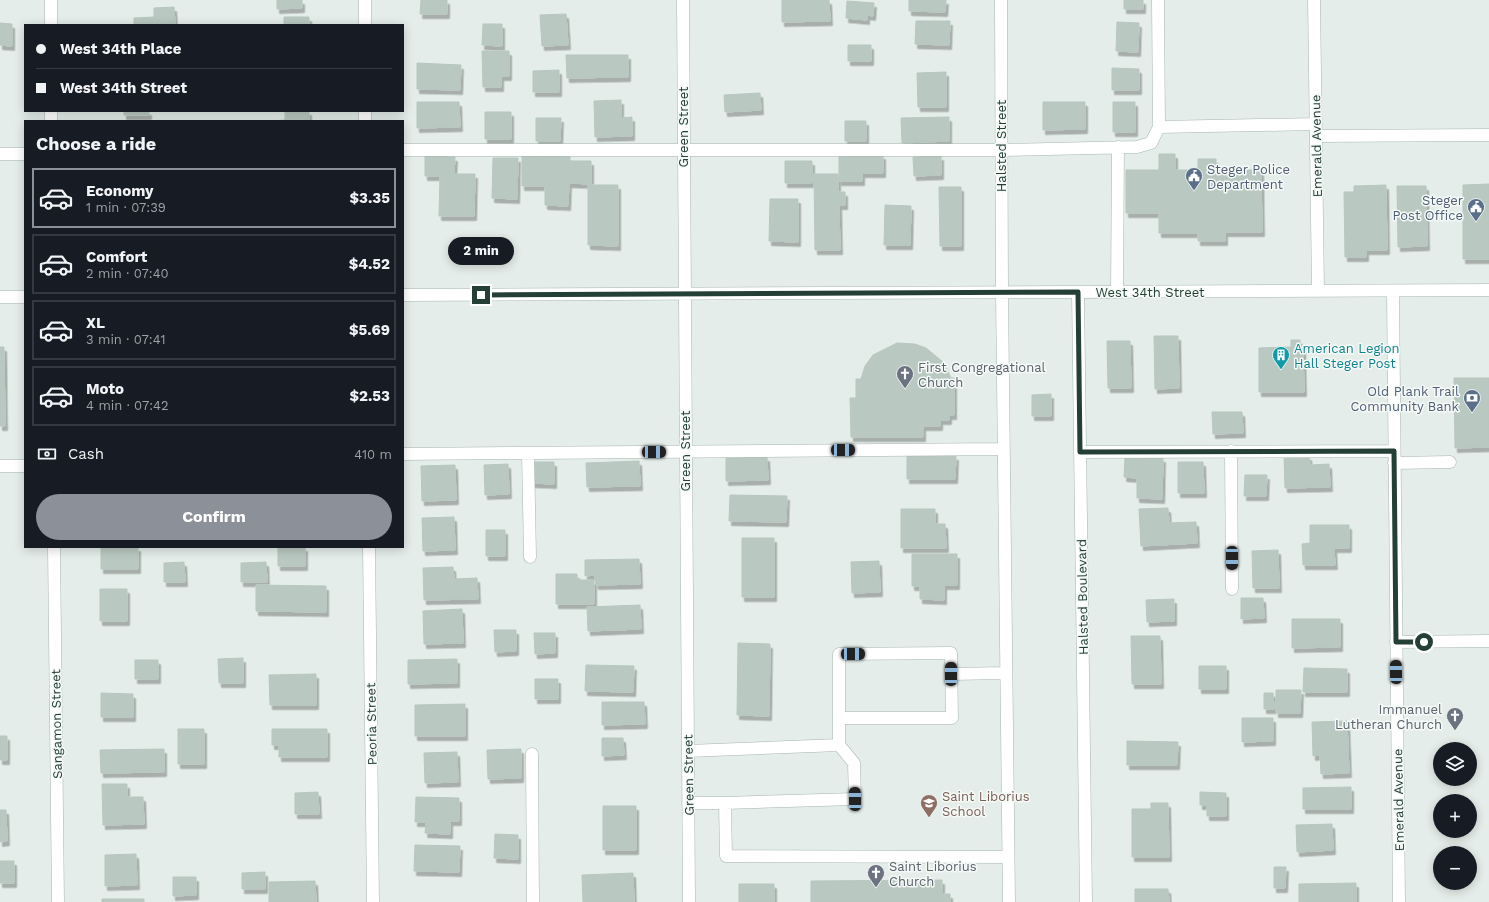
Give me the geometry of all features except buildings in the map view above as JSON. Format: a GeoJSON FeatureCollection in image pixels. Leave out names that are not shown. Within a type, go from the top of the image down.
{"type":"FeatureCollection","features":[{"type":"Feature","properties":{"kind":"street"},"geometry":{"type":"LineString","coordinates":[[51,0],[51,24]]}},
{"type":"Feature","properties":{"kind":"street"},"geometry":{"type":"LineString","coordinates":[[365,0],[365,24]]}},
{"type":"Feature","properties":{"kind":"street","name":"Green Street"},"geometry":{"type":"LineString","coordinates":[[683,0],[689,902]]}},
{"type":"Feature","properties":{"kind":"street","name":"Halsted Street"},"geometry":{"type":"LineString","coordinates":[[1001,0],[1002,292]]}},
{"type":"Feature","properties":{"kind":"street"},"geometry":{"type":"LineString","coordinates":[[404,150],[1001,150],[1137,147],[1151,143],[1159,127],[1158,0]]}},
{"type":"Feature","properties":{"kind":"street","name":"Emerald Avenue"},"geometry":{"type":"LineString","coordinates":[[1314,0],[1318,291]]}},
{"type":"Feature","properties":{"kind":"street"},"geometry":{"type":"LineString","coordinates":[[1159,127],[1316,124]]}},
{"type":"Feature","properties":{"kind":"street"},"geometry":{"type":"LineString","coordinates":[[1316,136],[1489,135]]}},
{"type":"Feature","properties":{"kind":"street"},"geometry":{"type":"LineString","coordinates":[[1117,292],[1118,147]]}},
{"type":"Feature","properties":{"kind":"street"},"geometry":{"type":"LineString","coordinates":[[0,154],[24,154]]}},
{"type":"Feature","properties":{"kind":"street","name":"West 34th Street"},"geometry":{"type":"LineString","coordinates":[[404,295],[1489,290]]}},
{"type":"Feature","properties":{"kind":"street","name":"Emerald Avenue"},"geometry":{"type":"LineString","coordinates":[[1393,291],[1399,902]]}},
{"type":"Feature","properties":{"kind":"street"},"geometry":{"type":"LineString","coordinates":[[1002,292],[1009,902]]}},
{"type":"Feature","properties":{"kind":"street","name":"Halsted Boulevard"},"geometry":{"type":"LineString","coordinates":[[1078,292],[1086,902]]}},
{"type":"Feature","properties":{"kind":"street"},"geometry":{"type":"LineString","coordinates":[[0,297],[24,297]]}},
{"type":"Feature","properties":{"kind":"street"},"geometry":{"type":"LineString","coordinates":[[404,454],[1003,449]]}},
{"type":"Feature","properties":{"kind":"street"},"geometry":{"type":"LineString","coordinates":[[1231,451],[1232,589]]}},
{"type":"Feature","properties":{"kind":"street"},"geometry":{"type":"LineString","coordinates":[[1080,452],[1231,451],[1394,457],[1450,462]]}},
{"type":"Feature","properties":{"kind":"street"},"geometry":{"type":"LineString","coordinates":[[528,453],[530,557]]}},
{"type":"Feature","properties":{"kind":"street"},"geometry":{"type":"LineString","coordinates":[[0,466],[24,466]]}},
{"type":"Feature","properties":{"kind":"street","name":"Sangamon Street"},"geometry":{"type":"LineString","coordinates":[[54,548],[58,902]]}},
{"type":"Feature","properties":{"kind":"street","name":"Peoria Street"},"geometry":{"type":"LineString","coordinates":[[369,548],[373,902]]}},
{"type":"Feature","properties":{"kind":"street"},"geometry":{"type":"LineString","coordinates":[[1396,642],[1489,641]]}},
{"type":"Feature","properties":{"kind":"street"},"geometry":{"type":"LineString","coordinates":[[688,803],[855,799],[854,763],[839,745],[838,654],[951,653],[952,718],[839,718]]}},
{"type":"Feature","properties":{"kind":"street"},"geometry":{"type":"LineString","coordinates":[[951,674],[1006,673]]}},
{"type":"Feature","properties":{"kind":"street"},"geometry":{"type":"LineString","coordinates":[[688,751],[839,745]]}},
{"type":"Feature","properties":{"kind":"street"},"geometry":{"type":"LineString","coordinates":[[532,754],[533,902]]}},
{"type":"Feature","properties":{"kind":"street"},"geometry":{"type":"LineString","coordinates":[[725,803],[726,856],[1008,857]]}},
{"type":"Feature","properties":{"kind":"place","name":"Steger Police Department"},"geometry":{"type":"Point","coordinates":[1194,191]}},
{"type":"Feature","properties":{"kind":"place","name":"Steger Post Office"},"geometry":{"type":"Point","coordinates":[1476,222]}},
{"type":"Feature","properties":{"kind":"place","name":"American Legion Hall Steger Post"},"geometry":{"type":"Point","coordinates":[1281,370]}},
{"type":"Feature","properties":{"kind":"place","name":"First Congregational Church"},"geometry":{"type":"Point","coordinates":[905,389]}},
{"type":"Feature","properties":{"kind":"place","name":"Old Plank Trail Community Bank"},"geometry":{"type":"Point","coordinates":[1472,413]}},
{"type":"Feature","properties":{"kind":"place","name":"Immanuel Lutheran Church"},"geometry":{"type":"Point","coordinates":[1455,731]}},
{"type":"Feature","properties":{"kind":"place","name":"Saint Liborius School"},"geometry":{"type":"Point","coordinates":[929,818]}},
{"type":"Feature","properties":{"kind":"place","name":"Saint Liborius Church"},"geometry":{"type":"Point","coordinates":[876,888]}},
{"type":"Feature","properties":{"kind":"route"},"geometry":{"type":"LineString","coordinates":[[481,295],[1078,292],[1080,452],[1394,451],[1396,642],[1424,642]]}}]}
